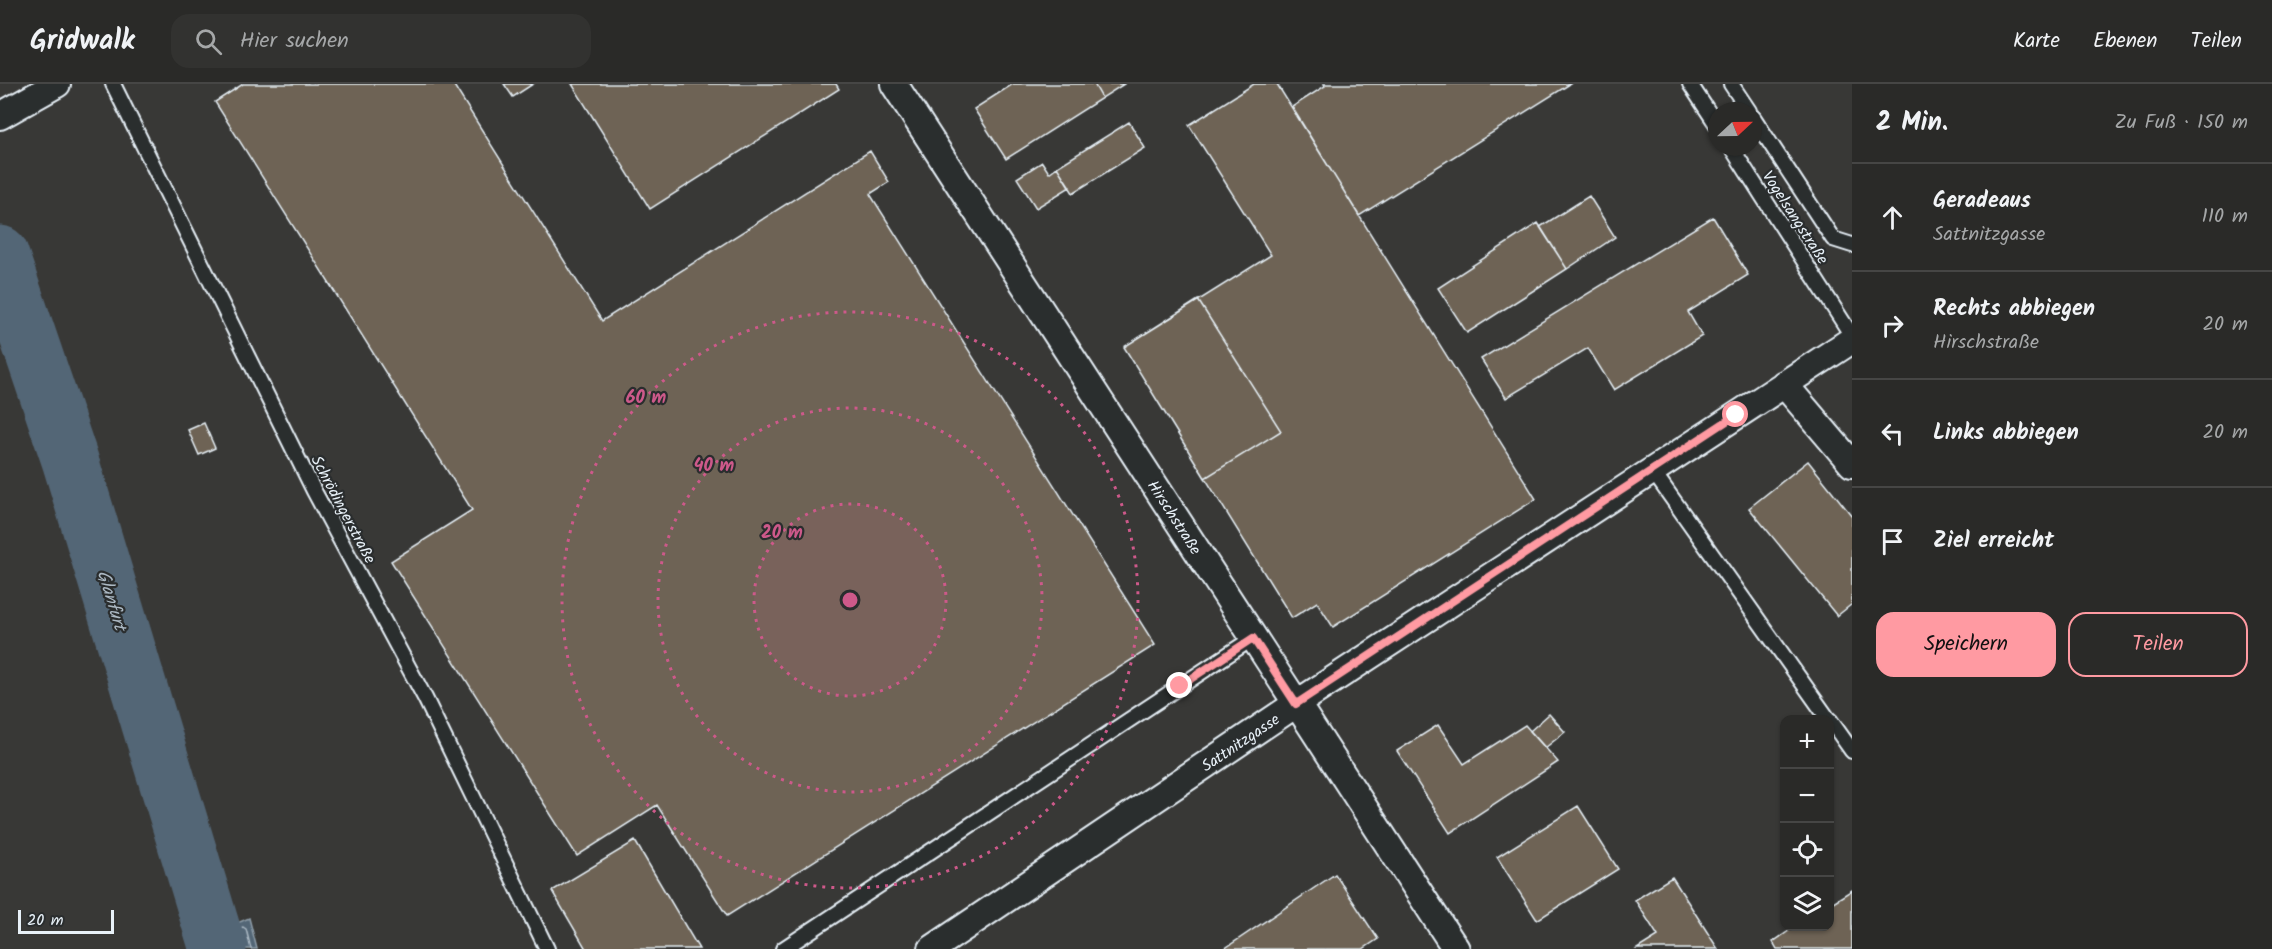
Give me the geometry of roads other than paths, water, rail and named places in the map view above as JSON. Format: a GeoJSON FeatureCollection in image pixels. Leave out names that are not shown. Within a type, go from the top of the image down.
{"type":"FeatureCollection","features":[{"type":"Feature","properties":{"kind":"street"},"geometry":{"type":"LineString","coordinates":[[1,115],[57,84]]}},
{"type":"Feature","properties":{"kind":"street","name":"Hirschstraße"},"geometry":{"type":"LineString","coordinates":[[894,84],[1456,949]]}},
{"type":"Feature","properties":{"kind":"street","name":"Sattnitzgasse"},"geometry":{"type":"LineString","coordinates":[[932,949],[1296,704],[1852,340]]}},
{"type":"Feature","properties":{"kind":"street"},"geometry":{"type":"LineString","coordinates":[[1784,384],[1852,464]]}},
{"type":"Feature","properties":{"kind":"lane","name":"Schrödingerstraße"},"geometry":{"type":"LineString","coordinates":[[113,84],[314,491],[425,698],[546,949]]}},
{"type":"Feature","properties":{"kind":"lane"},"geometry":{"type":"LineString","coordinates":[[1690,84],[1708,111]]}},
{"type":"Feature","properties":{"kind":"lane"},"geometry":{"type":"LineString","coordinates":[[1731,84],[1743,102]]}},
{"type":"Feature","properties":{"kind":"lane"},"geometry":{"type":"LineString","coordinates":[[1762,131],[1833,239],[1852,245]]}},
{"type":"Feature","properties":{"kind":"lane","name":"Vogelsangstraße"},"geometry":{"type":"LineString","coordinates":[[1737,156],[1852,336]]}},
{"type":"Feature","properties":{"kind":"lane"},"geometry":{"type":"LineString","coordinates":[[1653,470],[1825,715]]}},
{"type":"Feature","properties":{"kind":"lane"},"geometry":{"type":"LineString","coordinates":[[783,949],[1253,638]]}},
{"type":"Feature","properties":{"kind":"lane"},"geometry":{"type":"LineString","coordinates":[[1834,727],[1852,751]]}},
{"type":"Feature","properties":{"kind":"water"},"geometry":{"type":"Polygon","coordinates":[[[249,918],[257,949],[193,949],[191,943],[249,918]]]}},
{"type":"Feature","properties":{"kind":"waterway","name":"Glanfurt"},"geometry":{"type":"LineString","coordinates":[[0,254],[70,460],[218,949]]}}]}
